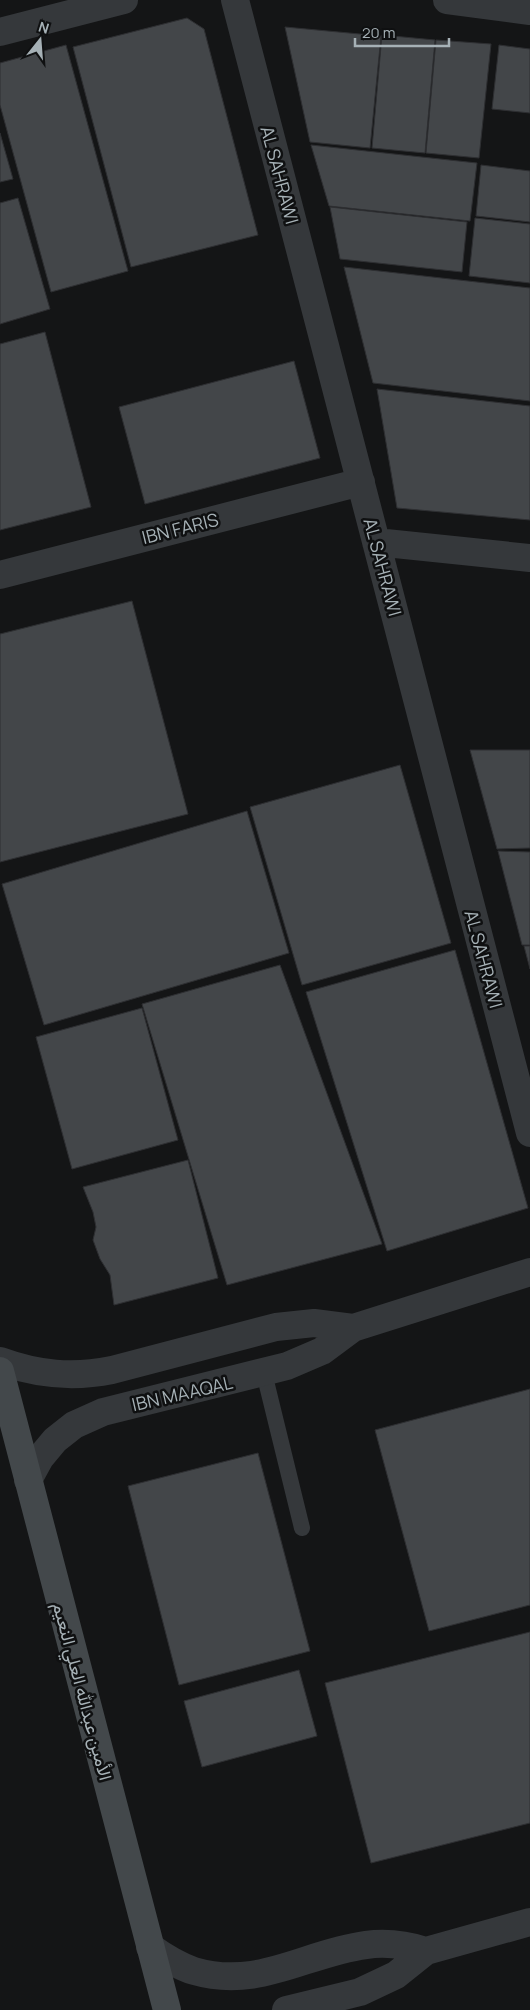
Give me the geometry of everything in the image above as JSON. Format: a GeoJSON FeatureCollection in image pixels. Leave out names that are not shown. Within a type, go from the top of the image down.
{"type":"FeatureCollection","features":[{"type":"Feature","properties":{"kind":"main road","name":"الأمين عبدالله العلي النعيم"},"geometry":{"type":"LineString","coordinates":[[0,1371],[167,2010]]}},
{"type":"Feature","properties":{"kind":"street"},"geometry":{"type":"LineString","coordinates":[[0,32],[124,0]]}},
{"type":"Feature","properties":{"kind":"street","name":"AL SAHRAWI"},"geometry":{"type":"LineString","coordinates":[[235,0],[530,1134]]}},
{"type":"Feature","properties":{"kind":"street"},"geometry":{"type":"LineString","coordinates":[[447,0],[530,11]]}},
{"type":"Feature","properties":{"kind":"street","name":"IBN FARIS"},"geometry":{"type":"LineString","coordinates":[[0,575],[361,482]]}},
{"type":"Feature","properties":{"kind":"street"},"geometry":{"type":"LineString","coordinates":[[376,542],[530,558]]}},
{"type":"Feature","properties":{"kind":"street","name":"IBN MAAQAL"},"geometry":{"type":"LineString","coordinates":[[28,1480],[40,1458],[55,1440],[74,1425],[103,1412],[264,1373],[305,1360],[338,1340],[352,1328],[530,1272]]}},
{"type":"Feature","properties":{"kind":"street","name":"IBN MAAQAL"},"geometry":{"type":"LineString","coordinates":[[0,1361],[42,1374],[97,1373],[295,1323],[334,1324],[352,1328]]}},
{"type":"Feature","properties":{"kind":"street"},"geometry":{"type":"LineString","coordinates":[[150,1360],[135,1381],[137,1392],[158,1399]]}},
{"type":"Feature","properties":{"kind":"street"},"geometry":{"type":"LineString","coordinates":[[97,1373],[115,1381],[118,1392],[103,1412]]}},
{"type":"Feature","properties":{"kind":"street"},"geometry":{"type":"LineString","coordinates":[[286,2010],[360,1992],[379,1985],[396,1975],[426,1951],[530,1922]]}},
{"type":"Feature","properties":{"kind":"street"},"geometry":{"type":"LineString","coordinates":[[150,1948],[170,1961],[217,1976],[242,1976],[266,1973],[346,1949],[366,1945],[407,1946],[426,1951]]}},
{"type":"Feature","properties":{"kind":"street"},"geometry":{"type":"LineString","coordinates":[[266,1973],[277,2010]]}},
{"type":"Feature","properties":{"kind":"lane"},"geometry":{"type":"LineString","coordinates":[[264,1373],[302,1528]]}},
{"type":"Feature","properties":{"kind":"building"},"geometry":{"type":"Polygon","coordinates":[[[187,18],[204,29],[258,235],[131,267],[73,47],[187,18]]]}},
{"type":"Feature","properties":{"kind":"building"},"geometry":{"type":"Polygon","coordinates":[[[285,27],[381,36],[370,148],[310,142],[285,27]]]}},
{"type":"Feature","properties":{"kind":"building"},"geometry":{"type":"Polygon","coordinates":[[[382,35],[435,40],[425,153],[372,148],[382,35]]]}},
{"type":"Feature","properties":{"kind":"building"},"geometry":{"type":"Polygon","coordinates":[[[436,40],[491,44],[479,158],[426,153],[436,40]]]}},
{"type":"Feature","properties":{"kind":"building"},"geometry":{"type":"Polygon","coordinates":[[[66,45],[128,271],[51,292],[0,105],[0,63],[66,45]]]}},
{"type":"Feature","properties":{"kind":"building"},"geometry":{"type":"Polygon","coordinates":[[[499,45],[530,49],[530,113],[492,109],[499,45]]]}},
{"type":"Feature","properties":{"kind":"building"},"geometry":{"type":"Polygon","coordinates":[[[0,133],[13,179],[0,182],[0,133]]]}},
{"type":"Feature","properties":{"kind":"building"},"geometry":{"type":"Polygon","coordinates":[[[311,145],[477,163],[470,221],[329,206],[311,145]]]}},
{"type":"Feature","properties":{"kind":"building"},"geometry":{"type":"Polygon","coordinates":[[[481,165],[530,171],[530,222],[476,216],[481,165]]]}},
{"type":"Feature","properties":{"kind":"building"},"geometry":{"type":"Polygon","coordinates":[[[18,198],[50,309],[0,324],[0,203],[18,198]]]}},
{"type":"Feature","properties":{"kind":"building"},"geometry":{"type":"Polygon","coordinates":[[[330,207],[467,222],[462,272],[340,259],[330,207]]]}},
{"type":"Feature","properties":{"kind":"building"},"geometry":{"type":"Polygon","coordinates":[[[475,218],[530,224],[530,283],[469,276],[475,218]]]}},
{"type":"Feature","properties":{"kind":"building"},"geometry":{"type":"Polygon","coordinates":[[[344,267],[530,288],[530,401],[373,383],[344,267]]]}},
{"type":"Feature","properties":{"kind":"building"},"geometry":{"type":"Polygon","coordinates":[[[45,332],[91,507],[0,530],[0,344],[45,332]]]}},
{"type":"Feature","properties":{"kind":"building"},"geometry":{"type":"Polygon","coordinates":[[[294,361],[320,458],[145,504],[119,407],[294,361]]]}},
{"type":"Feature","properties":{"kind":"building"},"geometry":{"type":"Polygon","coordinates":[[[377,389],[530,406],[530,520],[397,508],[377,389]]]}},
{"type":"Feature","properties":{"kind":"building"},"geometry":{"type":"Polygon","coordinates":[[[132,601],[188,814],[0,862],[0,634],[132,601]]]}},
{"type":"Feature","properties":{"kind":"building"},"geometry":{"type":"Polygon","coordinates":[[[470,750],[530,750],[530,848],[497,849],[470,750]]]}},
{"type":"Feature","properties":{"kind":"building"},"geometry":{"type":"Polygon","coordinates":[[[400,765],[451,943],[302,985],[250,807],[400,765]]]}},
{"type":"Feature","properties":{"kind":"building"},"geometry":{"type":"Polygon","coordinates":[[[247,811],[289,953],[44,1025],[2,884],[247,811]]]}},
{"type":"Feature","properties":{"kind":"building"},"geometry":{"type":"Polygon","coordinates":[[[498,851],[530,852],[530,945],[522,945],[498,851]]]}},
{"type":"Feature","properties":{"kind":"building"},"geometry":{"type":"Polygon","coordinates":[[[524,946],[530,946],[530,969],[524,946]]]}},
{"type":"Feature","properties":{"kind":"building"},"geometry":{"type":"Polygon","coordinates":[[[455,950],[528,1208],[387,1251],[306,992],[455,950]]]}},
{"type":"Feature","properties":{"kind":"building"},"geometry":{"type":"Polygon","coordinates":[[[280,965],[382,1244],[227,1285],[142,1004],[280,965]]]}},
{"type":"Feature","properties":{"kind":"building"},"geometry":{"type":"Polygon","coordinates":[[[142,1008],[178,1140],[72,1169],[36,1037],[142,1008]]]}},
{"type":"Feature","properties":{"kind":"building"},"geometry":{"type":"Polygon","coordinates":[[[188,1160],[218,1278],[114,1305],[110,1275],[100,1259],[93,1240],[96,1227],[93,1212],[83,1187],[188,1160]]]}},
{"type":"Feature","properties":{"kind":"building"},"geometry":{"type":"Polygon","coordinates":[[[530,1389],[530,1605],[429,1631],[375,1430],[530,1389]]]}},
{"type":"Feature","properties":{"kind":"building"},"geometry":{"type":"Polygon","coordinates":[[[258,1453],[310,1651],[179,1685],[128,1486],[258,1453]]]}},
{"type":"Feature","properties":{"kind":"building"},"geometry":{"type":"Polygon","coordinates":[[[530,1632],[530,1823],[371,1863],[325,1683],[530,1632]]]}},
{"type":"Feature","properties":{"kind":"building"},"geometry":{"type":"Polygon","coordinates":[[[299,1670],[317,1736],[202,1767],[184,1701],[299,1670]]]}}]}
